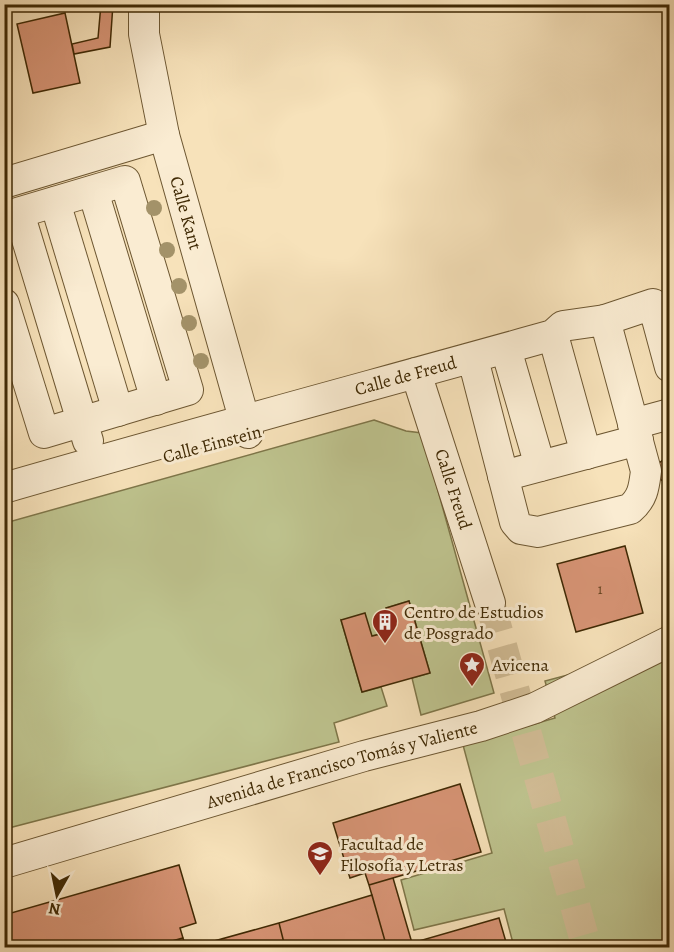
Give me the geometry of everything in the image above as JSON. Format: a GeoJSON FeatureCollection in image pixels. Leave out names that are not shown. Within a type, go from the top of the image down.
{"type":"FeatureCollection","features":[{"type":"Feature","properties":{"kind":"street","name":"Calle Kant"},"geometry":{"type":"LineString","coordinates":[[144,4],[144,34],[164,135],[246,426]]}},
{"type":"Feature","properties":{"kind":"street"},"geometry":{"type":"LineString","coordinates":[[4,183],[164,135]]}},
{"type":"Feature","properties":{"kind":"street"},"geometry":{"type":"LineString","coordinates":[[4,304],[44,434],[82,422],[118,411],[189,390],[125,181],[12,215],[82,422],[94,462]]}},
{"type":"Feature","properties":{"kind":"street"},"geometry":{"type":"LineString","coordinates":[[55,202],[118,411]]}},
{"type":"Feature","properties":{"kind":"street","name":"Calle de Freud"},"geometry":{"type":"LineString","coordinates":[[419,380],[472,359],[558,331],[605,320],[653,304],[669,367]]}},
{"type":"Feature","properties":{"kind":"street"},"geometry":{"type":"LineString","coordinates":[[472,359],[515,522],[521,529],[538,532],[630,509],[644,490],[646,471],[605,320]]}},
{"type":"Feature","properties":{"kind":"street"},"geometry":{"type":"LineString","coordinates":[[558,331],[586,454]]}},
{"type":"Feature","properties":{"kind":"street"},"geometry":{"type":"LineString","coordinates":[[506,349],[540,466]]}},
{"type":"Feature","properties":{"kind":"street","name":"Calle Einstein"},"geometry":{"type":"LineString","coordinates":[[4,488],[94,462],[246,426],[419,380]]}},
{"type":"Feature","properties":{"kind":"street","name":"Calle Freud"},"geometry":{"type":"LineString","coordinates":[[419,380],[490,603]]}},
{"type":"Feature","properties":{"kind":"street"},"geometry":{"type":"LineString","coordinates":[[503,476],[586,454],[636,432],[669,414]]}},
{"type":"Feature","properties":{"kind":"street","name":"Calle Einstein"},"geometry":{"type":"LineString","coordinates":[[4,504],[246,426]]}},
{"type":"Feature","properties":{"kind":"street","name":"Avenida de Francisco Tomás y Valiente"},"geometry":{"type":"LineString","coordinates":[[4,863],[364,756],[481,726],[535,708],[669,641]]}},
{"type":"Feature","properties":{"kind":"green space"},"geometry":{"type":"Polygon","coordinates":[[[374,420],[406,431],[422,433],[494,693],[421,715],[412,678],[430,673],[409,601],[386,608],[393,631],[372,636],[341,620],[362,692],[381,687],[387,706],[334,723],[339,742],[5,829],[5,523],[374,420]]]}},
{"type":"Feature","properties":{"kind":"green space"},"geometry":{"type":"Polygon","coordinates":[[[669,648],[669,947],[514,947],[504,909],[414,930],[401,880],[492,853],[463,745],[555,718],[545,681],[669,648]]]}},
{"type":"Feature","properties":{"kind":"building"},"geometry":{"type":"Polygon","coordinates":[[[101,4],[113,4],[110,47],[74,54],[72,44],[98,38],[101,4]]]}},
{"type":"Feature","properties":{"kind":"building"},"geometry":{"type":"Polygon","coordinates":[[[65,13],[80,83],[33,93],[17,24],[65,13]]]}},
{"type":"Feature","properties":{"kind":"building"},"geometry":{"type":"Polygon","coordinates":[[[670,454],[670,486],[660,479],[658,464],[670,454]]]}},
{"type":"Feature","properties":{"kind":"building"},"geometry":{"type":"Polygon","coordinates":[[[625,546],[643,613],[576,632],[557,564],[625,546]]]}},
{"type":"Feature","properties":{"kind":"building","name":"Centro de Estudios de Posgrado"},"geometry":{"type":"Polygon","coordinates":[[[409,601],[430,673],[362,692],[341,620],[365,613],[372,636],[393,631],[386,608],[409,601]]]}},
{"type":"Feature","properties":{"kind":"building"},"geometry":{"type":"Polygon","coordinates":[[[460,784],[481,852],[369,885],[365,873],[350,878],[333,823],[460,784]]]}},
{"type":"Feature","properties":{"kind":"building"},"geometry":{"type":"Polygon","coordinates":[[[179,865],[196,923],[180,928],[183,938],[150,948],[4,948],[4,915],[179,865]]]}},
{"type":"Feature","properties":{"kind":"building"},"geometry":{"type":"Polygon","coordinates":[[[393,878],[412,943],[405,948],[387,948],[369,885],[393,878]]]}},
{"type":"Feature","properties":{"kind":"building"},"geometry":{"type":"Polygon","coordinates":[[[372,895],[387,948],[309,948],[308,942],[285,947],[279,923],[372,895]]]}},
{"type":"Feature","properties":{"kind":"building"},"geometry":{"type":"Polygon","coordinates":[[[499,918],[506,942],[488,948],[405,948],[405,945],[499,918]]]}},
{"type":"Feature","properties":{"kind":"building"},"geometry":{"type":"Polygon","coordinates":[[[279,923],[285,947],[189,948],[279,923]]]}},
{"type":"Feature","properties":{"kind":"building"},"geometry":{"type":"Polygon","coordinates":[[[183,938],[186,948],[162,948],[161,944],[183,938]]]}},
{"type":"Feature","properties":{"kind":"tunnel"},"geometry":{"type":"LineString","coordinates":[[490,603],[587,948]]}},
{"type":"Feature","properties":{"kind":"place","name":"Centro de Estudios de Posgrado"},"geometry":{"type":"Point","coordinates":[385,645]}},
{"type":"Feature","properties":{"kind":"place","name":"Avicena"},"geometry":{"type":"Point","coordinates":[472,688]}},
{"type":"Feature","properties":{"kind":"place","name":"Facultad de Filosofía y Letras"},"geometry":{"type":"Point","coordinates":[320,877]}}]}
